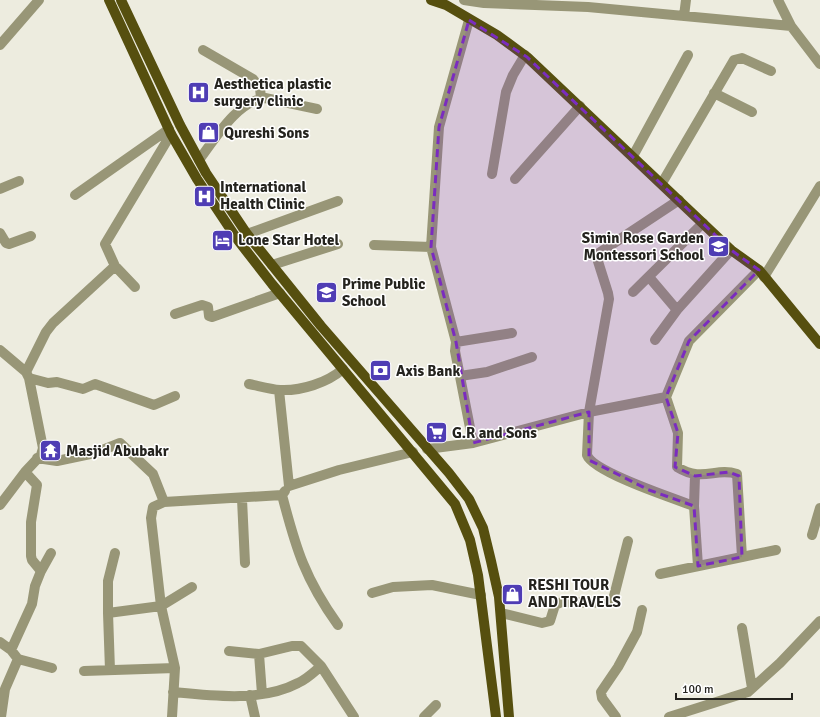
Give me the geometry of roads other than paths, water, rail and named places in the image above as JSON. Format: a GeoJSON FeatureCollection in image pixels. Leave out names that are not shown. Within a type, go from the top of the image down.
{"type":"FeatureCollection","features":[{"type":"Feature","properties":{"kind":"main road"},"geometry":{"type":"LineString","coordinates":[[109,0],[170,132],[197,179],[238,239],[280,293],[455,504],[470,540],[481,595],[496,717]]}},
{"type":"Feature","properties":{"kind":"main road"},"geometry":{"type":"LineString","coordinates":[[121,0],[180,125],[199,160],[247,234],[321,326],[449,473],[469,499],[482,528],[500,597],[509,717]]}},
{"type":"Feature","properties":{"kind":"main road"},"geometry":{"type":"LineString","coordinates":[[431,0],[450,3],[469,20],[497,35],[525,56],[732,250],[761,273],[820,344]]}},
{"type":"Feature","properties":{"kind":"street"},"geometry":{"type":"LineString","coordinates":[[0,44],[39,0]]}},
{"type":"Feature","properties":{"kind":"street"},"geometry":{"type":"LineString","coordinates":[[464,0],[588,7],[791,26]]}},
{"type":"Feature","properties":{"kind":"street"},"geometry":{"type":"LineString","coordinates":[[684,16],[686,0]]}},
{"type":"Feature","properties":{"kind":"street"},"geometry":{"type":"LineString","coordinates":[[778,0],[791,26],[820,64]]}},
{"type":"Feature","properties":{"kind":"street"},"geometry":{"type":"LineString","coordinates":[[469,20],[439,127],[431,247],[456,342],[455,351],[473,443]]}},
{"type":"Feature","properties":{"kind":"street"},"geometry":{"type":"LineString","coordinates":[[203,50],[254,80],[260,88],[261,98]]}},
{"type":"Feature","properties":{"kind":"street"},"geometry":{"type":"LineString","coordinates":[[633,156],[688,55]]}},
{"type":"Feature","properties":{"kind":"street"},"geometry":{"type":"LineString","coordinates":[[492,174],[506,92],[510,79],[525,56]]}},
{"type":"Feature","properties":{"kind":"street"},"geometry":{"type":"LineString","coordinates":[[662,184],[729,66],[736,58],[742,58],[771,71]]}},
{"type":"Feature","properties":{"kind":"street"},"geometry":{"type":"LineString","coordinates":[[714,93],[752,112]]}},
{"type":"Feature","properties":{"kind":"street"},"geometry":{"type":"LineString","coordinates":[[199,160],[230,119],[247,104],[261,98],[317,109]]}},
{"type":"Feature","properties":{"kind":"street"},"geometry":{"type":"LineString","coordinates":[[515,179],[580,106]]}},
{"type":"Feature","properties":{"kind":"street"},"geometry":{"type":"LineString","coordinates":[[75,195],[170,132]]}},
{"type":"Feature","properties":{"kind":"street"},"geometry":{"type":"LineString","coordinates":[[135,287],[115,266],[107,251],[106,242],[170,132]]}},
{"type":"Feature","properties":{"kind":"street"},"geometry":{"type":"LineString","coordinates":[[0,189],[20,181]]}},
{"type":"Feature","properties":{"kind":"street"},"geometry":{"type":"LineString","coordinates":[[742,557],[739,476],[730,472],[696,476],[677,467],[678,433],[666,398],[689,341],[761,273],[820,186]]}},
{"type":"Feature","properties":{"kind":"street"},"geometry":{"type":"LineString","coordinates":[[247,234],[338,200]]}},
{"type":"Feature","properties":{"kind":"street"},"geometry":{"type":"LineString","coordinates":[[679,200],[596,255],[608,293],[608,299],[589,412],[587,449],[589,460],[599,467],[649,490],[694,506]]}},
{"type":"Feature","properties":{"kind":"street"},"geometry":{"type":"LineString","coordinates":[[633,292],[703,223]]}},
{"type":"Feature","properties":{"kind":"street"},"geometry":{"type":"LineString","coordinates":[[0,233],[6,243],[9,244],[31,236]]}},
{"type":"Feature","properties":{"kind":"street"},"geometry":{"type":"LineString","coordinates":[[272,265],[338,244]]}},
{"type":"Feature","properties":{"kind":"street"},"geometry":{"type":"LineString","coordinates":[[374,245],[431,247]]}},
{"type":"Feature","properties":{"kind":"street"},"geometry":{"type":"LineString","coordinates":[[655,340],[677,310],[732,250]]}},
{"type":"Feature","properties":{"kind":"street"},"geometry":{"type":"LineString","coordinates":[[0,506],[43,448],[27,375],[46,332],[53,323],[115,266]]}},
{"type":"Feature","properties":{"kind":"street"},"geometry":{"type":"LineString","coordinates":[[649,277],[677,310]]}},
{"type":"Feature","properties":{"kind":"street"},"geometry":{"type":"LineString","coordinates":[[175,314],[202,305],[208,307],[209,316],[212,317],[280,293]]}},
{"type":"Feature","properties":{"kind":"street"},"geometry":{"type":"LineString","coordinates":[[456,342],[512,333]]}},
{"type":"Feature","properties":{"kind":"street"},"geometry":{"type":"LineString","coordinates":[[0,350],[27,375],[48,383],[57,382],[83,389],[95,384],[154,405],[175,396]]}},
{"type":"Feature","properties":{"kind":"street"},"geometry":{"type":"LineString","coordinates":[[460,376],[487,372],[532,357]]}},
{"type":"Feature","properties":{"kind":"street"},"geometry":{"type":"LineString","coordinates":[[249,384],[279,390],[294,389],[312,385],[337,374],[343,369]]}},
{"type":"Feature","properties":{"kind":"street"},"geometry":{"type":"LineString","coordinates":[[279,390],[289,486]]}},
{"type":"Feature","properties":{"kind":"street"},"geometry":{"type":"LineString","coordinates":[[428,449],[473,443],[589,412],[666,398]]}},
{"type":"Feature","properties":{"kind":"street"},"geometry":{"type":"LineString","coordinates":[[37,458],[57,461],[95,453],[120,443],[153,474],[164,502]]}},
{"type":"Feature","properties":{"kind":"street"},"geometry":{"type":"LineString","coordinates":[[172,717],[175,668],[161,606],[151,518],[153,507],[164,502],[242,499],[282,495],[289,486],[339,470],[413,452]]}},
{"type":"Feature","properties":{"kind":"street"},"geometry":{"type":"LineString","coordinates":[[25,472],[37,485],[31,522],[32,560],[41,570]]}},
{"type":"Feature","properties":{"kind":"street"},"geometry":{"type":"LineString","coordinates":[[696,476],[694,506],[698,566]]}},
{"type":"Feature","properties":{"kind":"street"},"geometry":{"type":"LineString","coordinates":[[282,495],[305,572],[321,601],[338,625]]}},
{"type":"Feature","properties":{"kind":"street"},"geometry":{"type":"LineString","coordinates":[[242,499],[245,563]]}},
{"type":"Feature","properties":{"kind":"street"},"geometry":{"type":"LineString","coordinates":[[812,535],[820,508]]}},
{"type":"Feature","properties":{"kind":"street"},"geometry":{"type":"LineString","coordinates":[[501,613],[542,623],[550,621],[556,605],[562,602],[611,603],[628,541]]}},
{"type":"Feature","properties":{"kind":"street"},"geometry":{"type":"LineString","coordinates":[[660,574],[776,550]]}},
{"type":"Feature","properties":{"kind":"street"},"geometry":{"type":"LineString","coordinates":[[11,650],[32,604],[35,586],[41,570],[52,553]]}},
{"type":"Feature","properties":{"kind":"street"},"geometry":{"type":"LineString","coordinates":[[110,670],[108,581],[115,553]]}},
{"type":"Feature","properties":{"kind":"street"},"geometry":{"type":"LineString","coordinates":[[372,593],[393,587],[432,585],[481,595]]}},
{"type":"Feature","properties":{"kind":"street"},"geometry":{"type":"LineString","coordinates":[[108,613],[161,606],[192,587]]}},
{"type":"Feature","properties":{"kind":"street"},"geometry":{"type":"LineString","coordinates":[[616,717],[602,698],[601,692],[616,671],[637,632],[642,610]]}},
{"type":"Feature","properties":{"kind":"street"},"geometry":{"type":"LineString","coordinates":[[672,716],[738,696],[752,688],[820,621]]}},
{"type":"Feature","properties":{"kind":"street"},"geometry":{"type":"LineString","coordinates":[[742,628],[752,688]]}},
{"type":"Feature","properties":{"kind":"street"},"geometry":{"type":"LineString","coordinates":[[0,642],[11,650],[18,659],[52,668]]}},
{"type":"Feature","properties":{"kind":"street"},"geometry":{"type":"LineString","coordinates":[[229,651],[259,654],[297,645],[305,649],[321,666],[354,717]]}},
{"type":"Feature","properties":{"kind":"street"},"geometry":{"type":"LineString","coordinates":[[259,654],[262,694]]}},
{"type":"Feature","properties":{"kind":"street"},"geometry":{"type":"LineString","coordinates":[[1,717],[2,688],[18,659]]}},
{"type":"Feature","properties":{"kind":"street"},"geometry":{"type":"LineString","coordinates":[[173,692],[205,695],[250,695],[276,692],[294,685],[321,666]]}},
{"type":"Feature","properties":{"kind":"street"},"geometry":{"type":"LineString","coordinates":[[84,670],[175,668]]}},
{"type":"Feature","properties":{"kind":"street"},"geometry":{"type":"LineString","coordinates":[[250,695],[255,717]]}},
{"type":"Feature","properties":{"kind":"street"},"geometry":{"type":"LineString","coordinates":[[424,717],[436,705]]}},
{"type":"Feature","properties":{"kind":"place","name":"Aesthetica plastic surgery clinic"},"geometry":{"type":"Point","coordinates":[198,93]}},
{"type":"Feature","properties":{"kind":"place","name":"Qureshi Sons"},"geometry":{"type":"Point","coordinates":[208,133]}},
{"type":"Feature","properties":{"kind":"place","name":"International Health Clinic"},"geometry":{"type":"Point","coordinates":[205,196]}},
{"type":"Feature","properties":{"kind":"place","name":"Lone Star Hotel"},"geometry":{"type":"Point","coordinates":[222,240]}},
{"type":"Feature","properties":{"kind":"place","name":"Simin Rose Garden Montessori School"},"geometry":{"type":"Point","coordinates":[719,247]}},
{"type":"Feature","properties":{"kind":"place","name":"Prime Public School"},"geometry":{"type":"Point","coordinates":[327,293]}},
{"type":"Feature","properties":{"kind":"place","name":"Axis Bank"},"geometry":{"type":"Point","coordinates":[381,371]}},
{"type":"Feature","properties":{"kind":"place","name":"G.R and Sons"},"geometry":{"type":"Point","coordinates":[436,433]}},
{"type":"Feature","properties":{"kind":"place","name":"Masjid Abubakr"},"geometry":{"type":"Point","coordinates":[50,451]}},
{"type":"Feature","properties":{"kind":"place","name":"RESHI TOUR AND TRAVELS"},"geometry":{"type":"Point","coordinates":[512,594]}}]}
